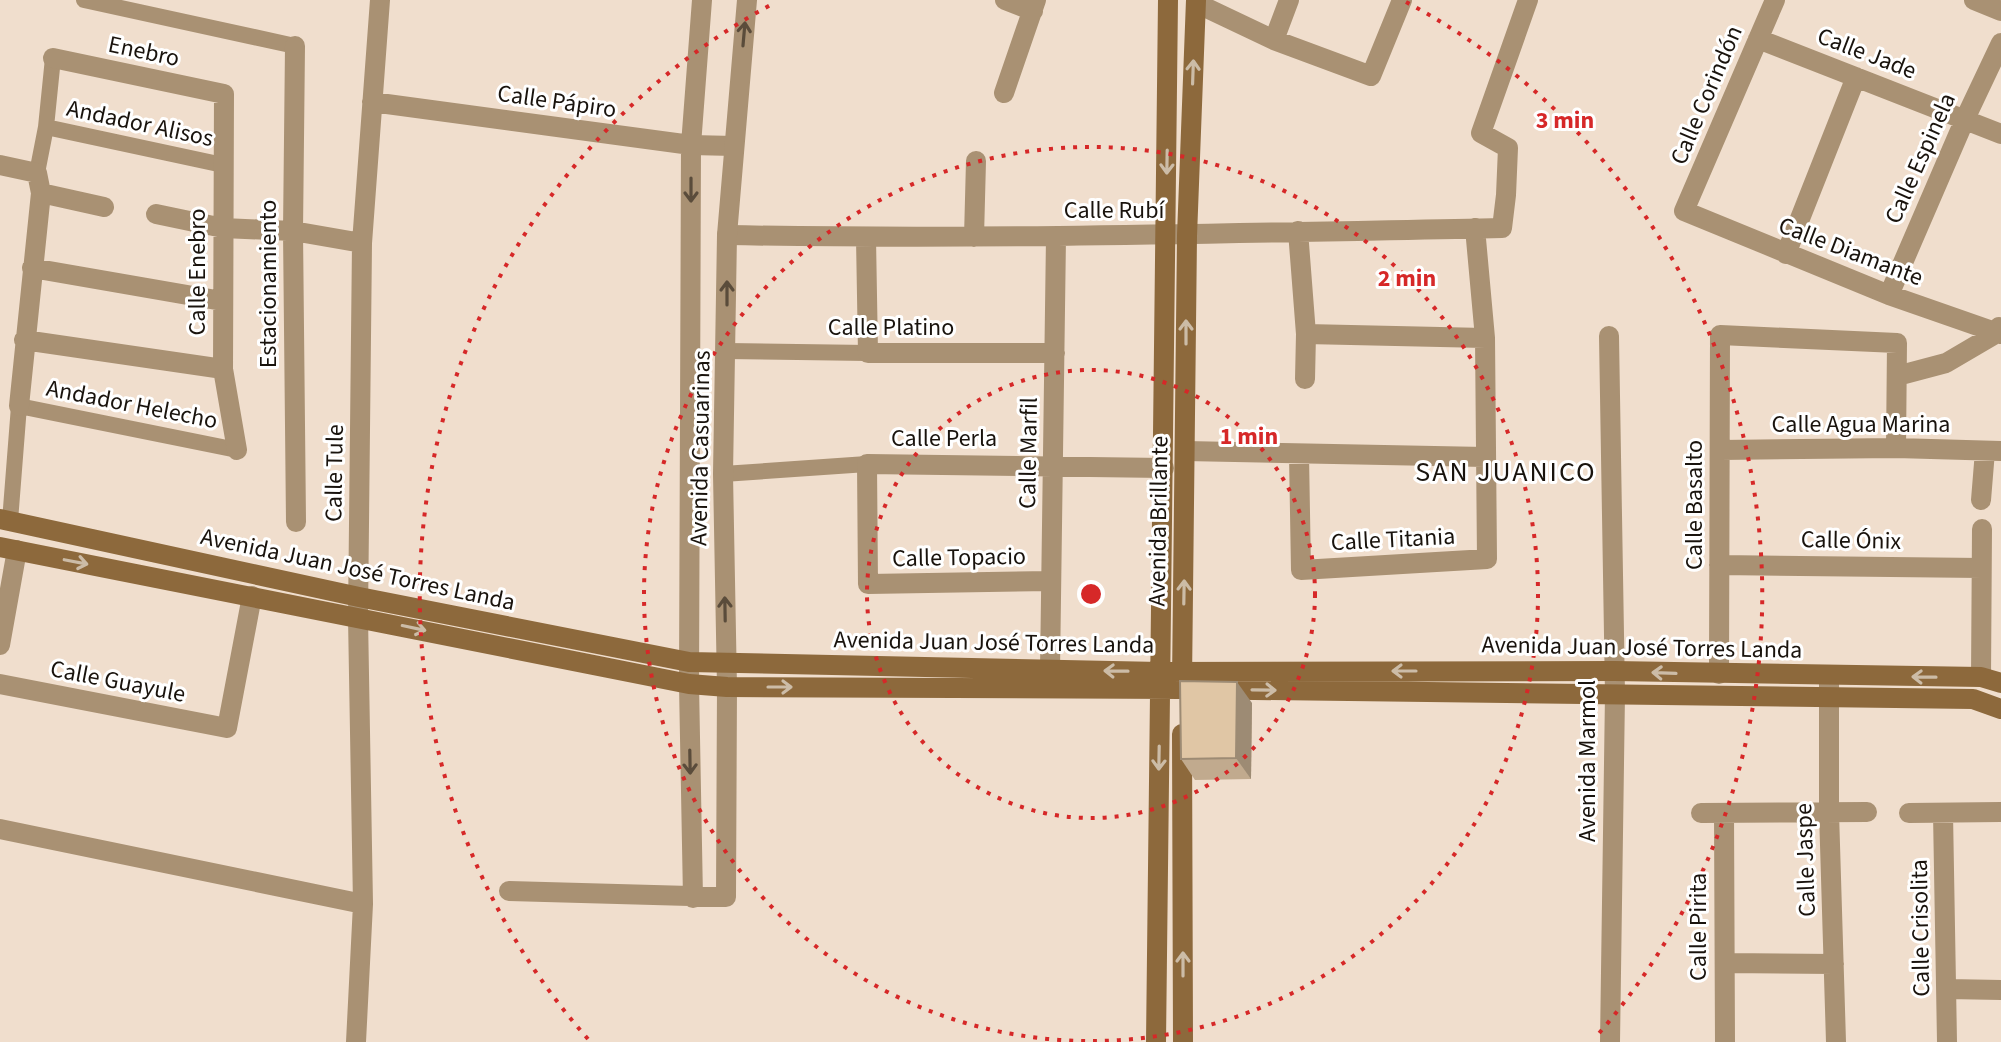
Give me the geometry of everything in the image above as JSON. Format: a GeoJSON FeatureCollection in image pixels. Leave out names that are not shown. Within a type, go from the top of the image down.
{"type":"FeatureCollection","features":[{"type":"Feature","properties":{"kind":"main road","name":"Avenida Brillante"},"geometry":{"type":"LineString","coordinates":[[1156,1042],[1168,0]]}},
{"type":"Feature","properties":{"kind":"main road","name":"Avenida Brillante"},"geometry":{"type":"LineString","coordinates":[[1183,1042],[1182,696],[1187,236],[1196,1]]}},
{"type":"Feature","properties":{"kind":"main road","name":"Avenida Juan José Torres Landa"},"geometry":{"type":"LineString","coordinates":[[5,520],[689,684],[727,687],[1159,680]]}},
{"type":"Feature","properties":{"kind":"main road","name":"Avenida Juan José Torres Landa"},"geometry":{"type":"LineString","coordinates":[[9,548],[252,596],[358,607],[689,662],[1050,670],[1159,680],[1182,696],[1615,694],[1973,699],[2001,709]]}},
{"type":"Feature","properties":{"kind":"main road","name":"Avenida Juan José Torres Landa"},"geometry":{"type":"LineString","coordinates":[[1182,696],[1614,671],[1991,680]]}},
{"type":"Feature","properties":{"kind":"street"},"geometry":{"type":"LineString","coordinates":[[84,0],[295,46]]}},
{"type":"Feature","properties":{"kind":"street","name":"Calle Tule"},"geometry":{"type":"LineString","coordinates":[[356,1042],[363,904],[358,607],[362,243],[380,0]]}},
{"type":"Feature","properties":{"kind":"street","name":"Avenida Casuarinas"},"geometry":{"type":"LineString","coordinates":[[702,0],[691,145],[689,684],[693,898],[726,897],[727,687],[723,474],[727,235],[747,0]]}},
{"type":"Feature","properties":{"kind":"street"},"geometry":{"type":"LineString","coordinates":[[1004,93],[1034,6],[1005,0]]}},
{"type":"Feature","properties":{"kind":"street"},"geometry":{"type":"LineString","coordinates":[[1274,40],[1289,0]]}},
{"type":"Feature","properties":{"kind":"street"},"geometry":{"type":"LineString","coordinates":[[1196,1],[1274,40],[1371,76],[1402,0]]}},
{"type":"Feature","properties":{"kind":"street","name":"Calle Rubí"},"geometry":{"type":"LineString","coordinates":[[727,235],[866,238],[1187,236],[1502,228],[1508,148],[1481,133],[1528,0]]}},
{"type":"Feature","properties":{"kind":"street","name":"Calle Corindón"},"geometry":{"type":"LineString","coordinates":[[1684,211],[1775,0]]}},
{"type":"Feature","properties":{"kind":"street"},"geometry":{"type":"LineString","coordinates":[[1974,0],[2001,11]]}},
{"type":"Feature","properties":{"kind":"street","name":"Calle Jade"},"geometry":{"type":"LineString","coordinates":[[1758,39],[2001,134]]}},
{"type":"Feature","properties":{"kind":"street","name":"Calle Espinela"},"geometry":{"type":"LineString","coordinates":[[1889,295],[2001,43]]}},
{"type":"Feature","properties":{"kind":"street","name":"Estacionamiento"},"geometry":{"type":"LineString","coordinates":[[295,46],[296,522]]}},
{"type":"Feature","properties":{"kind":"street"},"geometry":{"type":"LineString","coordinates":[[5,520],[53,58]]}},
{"type":"Feature","properties":{"kind":"street","name":"Enebro"},"geometry":{"type":"LineString","coordinates":[[53,58],[224,94]]}},
{"type":"Feature","properties":{"kind":"street"},"geometry":{"type":"LineString","coordinates":[[1786,254],[1856,77]]}},
{"type":"Feature","properties":{"kind":"street","name":"Calle Enebro"},"geometry":{"type":"LineString","coordinates":[[224,94],[223,369],[237,450]]}},
{"type":"Feature","properties":{"kind":"street","name":"Calle Pápiro"},"geometry":{"type":"LineString","coordinates":[[372,102],[691,145],[734,146]]}},
{"type":"Feature","properties":{"kind":"street","name":"Andador Alisos"},"geometry":{"type":"LineString","coordinates":[[46,127],[223,165]]}},
{"type":"Feature","properties":{"kind":"street"},"geometry":{"type":"LineString","coordinates":[[974,237],[976,161]]}},
{"type":"Feature","properties":{"kind":"street"},"geometry":{"type":"LineString","coordinates":[[0,165],[104,207]]}},
{"type":"Feature","properties":{"kind":"street","name":"Calle Diamante"},"geometry":{"type":"LineString","coordinates":[[1684,211],[1889,295],[2000,330]]}},
{"type":"Feature","properties":{"kind":"street"},"geometry":{"type":"LineString","coordinates":[[156,214],[223,228],[293,231],[362,243]]}},
{"type":"Feature","properties":{"kind":"street"},"geometry":{"type":"LineString","coordinates":[[1185,451],[1485,457],[1485,338],[1475,228]]}},
{"type":"Feature","properties":{"kind":"street"},"geometry":{"type":"LineString","coordinates":[[1298,231],[1306,334],[1305,379]]}},
{"type":"Feature","properties":{"kind":"street","name":"Calle Marfil"},"geometry":{"type":"LineString","coordinates":[[1050,670],[1056,237]]}},
{"type":"Feature","properties":{"kind":"street"},"geometry":{"type":"LineString","coordinates":[[866,238],[868,353]]}},
{"type":"Feature","properties":{"kind":"street"},"geometry":{"type":"LineString","coordinates":[[32,268],[222,301]]}},
{"type":"Feature","properties":{"kind":"street"},"geometry":{"type":"LineString","coordinates":[[1896,448],[1897,376],[1946,363],[2000,330]]}},
{"type":"Feature","properties":{"kind":"street"},"geometry":{"type":"LineString","coordinates":[[1306,334],[1485,338]]}},
{"type":"Feature","properties":{"kind":"street","name":"Calle Basalto"},"geometry":{"type":"LineString","coordinates":[[1719,674],[1720,335],[1897,343],[1897,376]]}},
{"type":"Feature","properties":{"kind":"street","name":"Avenida Marmol"},"geometry":{"type":"LineString","coordinates":[[1609,336],[1615,694],[1610,1042]]}},
{"type":"Feature","properties":{"kind":"street"},"geometry":{"type":"LineString","coordinates":[[24,340],[223,369]]}},
{"type":"Feature","properties":{"kind":"street","name":"Calle Platino"},"geometry":{"type":"LineString","coordinates":[[727,351],[1055,353]]}},
{"type":"Feature","properties":{"kind":"street","name":"Andador Helecho"},"geometry":{"type":"LineString","coordinates":[[19,406],[237,450]]}},
{"type":"Feature","properties":{"kind":"street","name":"Calle Agua Marina"},"geometry":{"type":"LineString","coordinates":[[1721,450],[1896,448],[1993,451]]}},
{"type":"Feature","properties":{"kind":"street"},"geometry":{"type":"LineString","coordinates":[[1981,500],[1993,451]]}},
{"type":"Feature","properties":{"kind":"street","name":"Calle Titania"},"geometry":{"type":"LineString","coordinates":[[1299,455],[1301,570],[1487,559],[1485,457]]}},
{"type":"Feature","properties":{"kind":"street","name":"Calle Perla"},"geometry":{"type":"LineString","coordinates":[[723,474],[867,464],[1164,468]]}},
{"type":"Feature","properties":{"kind":"street","name":"Calle Topacio"},"geometry":{"type":"LineString","coordinates":[[867,464],[868,584],[1050,581]]}},
{"type":"Feature","properties":{"kind":"street"},"geometry":{"type":"LineString","coordinates":[[1982,529],[1981,568],[1991,680]]}},
{"type":"Feature","properties":{"kind":"street"},"geometry":{"type":"LineString","coordinates":[[0,645],[9,548]]}},
{"type":"Feature","properties":{"kind":"street","name":"Calle Ónix"},"geometry":{"type":"LineString","coordinates":[[1719,565],[1981,568]]}},
{"type":"Feature","properties":{"kind":"street","name":"Calle Guayule"},"geometry":{"type":"LineString","coordinates":[[0,684],[227,728],[252,596]]}},
{"type":"Feature","properties":{"kind":"street","name":"Calle Jaspe"},"geometry":{"type":"LineString","coordinates":[[1829,676],[1829,812],[1836,1042]]}},
{"type":"Feature","properties":{"kind":"street"},"geometry":{"type":"LineString","coordinates":[[1701,813],[1867,812]]}},
{"type":"Feature","properties":{"kind":"street"},"geometry":{"type":"LineString","coordinates":[[1909,813],[2001,812]]}},
{"type":"Feature","properties":{"kind":"street","name":"Calle Pirita"},"geometry":{"type":"LineString","coordinates":[[1724,813],[1725,1042]]}},
{"type":"Feature","properties":{"kind":"street","name":"Calle Crisolita"},"geometry":{"type":"LineString","coordinates":[[1943,813],[1947,1042]]}},
{"type":"Feature","properties":{"kind":"street"},"geometry":{"type":"LineString","coordinates":[[0,829],[363,904]]}},
{"type":"Feature","properties":{"kind":"street"},"geometry":{"type":"LineString","coordinates":[[509,891],[693,898]]}},
{"type":"Feature","properties":{"kind":"street"},"geometry":{"type":"LineString","coordinates":[[1725,963],[1834,964]]}},
{"type":"Feature","properties":{"kind":"street"},"geometry":{"type":"LineString","coordinates":[[1948,989],[2001,990]]}},
{"type":"Feature","properties":{"kind":"building"},"geometry":{"type":"Polygon","coordinates":[[[1180,681],[1237,682],[1236,758],[1181,759],[1180,681]]]}},
{"type":"Feature","properties":{"kind":"district","name":"SAN JUANICO"},"geometry":{"type":"Point","coordinates":[1506,471]}}]}
